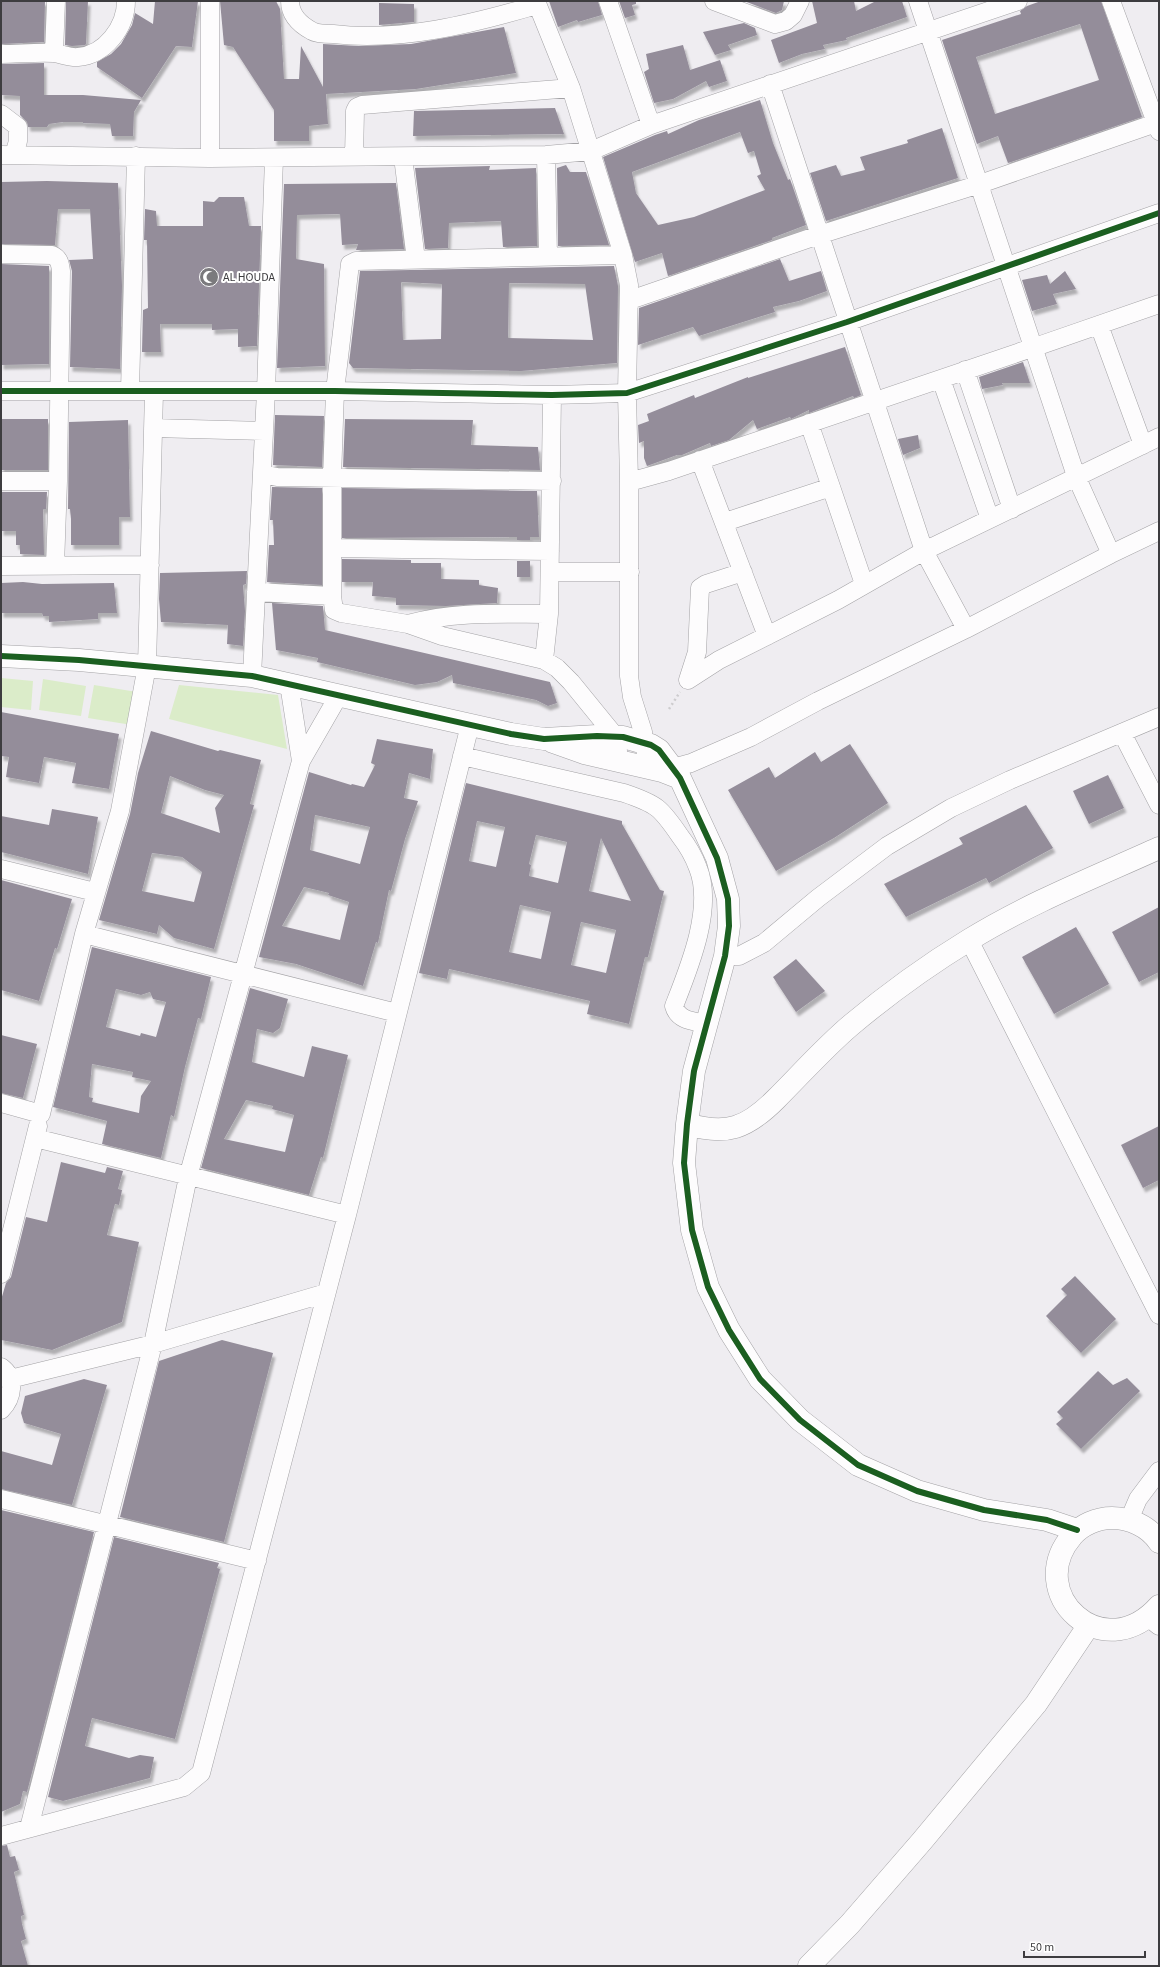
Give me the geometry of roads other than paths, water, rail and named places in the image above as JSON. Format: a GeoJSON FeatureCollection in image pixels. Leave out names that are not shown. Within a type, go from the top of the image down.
{"type":"FeatureCollection","features":[{"type":"Feature","properties":{"kind":"street"},"geometry":{"type":"LineString","coordinates":[[54,53],[56,1]]}},
{"type":"Feature","properties":{"kind":"street"},"geometry":{"type":"LineString","coordinates":[[1,54],[54,53],[77,58],[88,56],[100,50],[112,39],[123,18],[126,1]]}},
{"type":"Feature","properties":{"kind":"street"},"geometry":{"type":"LineString","coordinates":[[210,1],[210,158]]}},
{"type":"Feature","properties":{"kind":"street"},"geometry":{"type":"LineString","coordinates":[[290,1],[290,10],[295,18],[313,32],[357,37],[417,32],[461,25],[536,3],[571,88],[623,255],[630,285],[626,393],[630,572],[629,676],[632,697],[645,742]]}},
{"type":"Feature","properties":{"kind":"street"},"geometry":{"type":"LineString","coordinates":[[608,1],[651,125]]}},
{"type":"Feature","properties":{"kind":"street"},"geometry":{"type":"LineString","coordinates":[[714,1],[775,24],[786,21],[793,15],[800,1]]}},
{"type":"Feature","properties":{"kind":"street"},"geometry":{"type":"LineString","coordinates":[[918,1],[1008,267],[1076,476],[1111,554]]}},
{"type":"Feature","properties":{"kind":"street"},"geometry":{"type":"LineString","coordinates":[[8,155],[274,158],[546,155],[591,151],[651,125],[1018,1]]}},
{"type":"Feature","properties":{"kind":"street"},"geometry":{"type":"LineString","coordinates":[[630,300],[819,235],[1157,127],[1111,1]]}},
{"type":"Feature","properties":{"kind":"street"},"geometry":{"type":"LineString","coordinates":[[770,84],[847,322],[875,400],[924,551],[966,629]]}},
{"type":"Feature","properties":{"kind":"street"},"geometry":{"type":"LineString","coordinates":[[354,157],[354,111],[357,107],[362,105],[571,88]]}},
{"type":"Feature","properties":{"kind":"street"},"geometry":{"type":"LineString","coordinates":[[1,114],[18,127],[18,141],[8,155]]}},
{"type":"Feature","properties":{"kind":"street"},"geometry":{"type":"LineString","coordinates":[[546,155],[548,256]]}},
{"type":"Feature","properties":{"kind":"street"},"geometry":{"type":"LineString","coordinates":[[130,391],[136,156]]}},
{"type":"Feature","properties":{"kind":"street"},"geometry":{"type":"LineString","coordinates":[[403,157],[416,260]]}},
{"type":"Feature","properties":{"kind":"street"},"geometry":{"type":"LineString","coordinates":[[252,676],[266,391],[274,158]]}},
{"type":"Feature","properties":{"kind":"street"},"geometry":{"type":"LineString","coordinates":[[1,391],[336,391],[552,395],[626,393],[847,322],[1159,213]]}},
{"type":"Feature","properties":{"kind":"street"},"geometry":{"type":"LineString","coordinates":[[1,254],[52,255],[57,257],[60,262],[60,392],[55,566]]}},
{"type":"Feature","properties":{"kind":"street"},"geometry":{"type":"LineString","coordinates":[[615,761],[618,752],[615,736],[571,682],[557,668],[544,660],[442,636],[408,624],[337,612],[334,610],[332,596],[332,478],[336,391],[350,264],[356,261],[623,255]]}},
{"type":"Feature","properties":{"kind":"street"},"geometry":{"type":"LineString","coordinates":[[629,482],[644,479],[875,400],[1034,348],[1159,304]]}},
{"type":"Feature","properties":{"kind":"street"},"geometry":{"type":"LineString","coordinates":[[1099,325],[1143,445]]}},
{"type":"Feature","properties":{"kind":"street"},"geometry":{"type":"LineString","coordinates":[[966,370],[1012,509]]}},
{"type":"Feature","properties":{"kind":"street"},"geometry":{"type":"LineString","coordinates":[[941,379],[990,520]]}},
{"type":"Feature","properties":{"kind":"street"},"geometry":{"type":"LineString","coordinates":[[1,1274],[5,1244],[35,1138],[84,934],[95,892],[120,811],[147,666],[154,392]]}},
{"type":"Feature","properties":{"kind":"street"},"geometry":{"type":"LineString","coordinates":[[544,660],[549,614],[552,395]]}},
{"type":"Feature","properties":{"kind":"street"},"geometry":{"type":"LineString","coordinates":[[809,423],[864,584]]}},
{"type":"Feature","properties":{"kind":"street"},"geometry":{"type":"LineString","coordinates":[[153,428],[264,431]]}},
{"type":"Feature","properties":{"kind":"street"},"geometry":{"type":"LineString","coordinates":[[743,572],[706,584],[700,588],[698,652],[688,680],[719,660],[838,600],[924,551],[1159,437]]}},
{"type":"Feature","properties":{"kind":"street"},"geometry":{"type":"LineString","coordinates":[[700,460],[725,522],[767,636]]}},
{"type":"Feature","properties":{"kind":"street"},"geometry":{"type":"LineString","coordinates":[[262,474],[277,477],[552,481]]}},
{"type":"Feature","properties":{"kind":"street"},"geometry":{"type":"LineString","coordinates":[[1,481],[58,481]]}},
{"type":"Feature","properties":{"kind":"street"},"geometry":{"type":"LineString","coordinates":[[725,522],[831,487]]}},
{"type":"Feature","properties":{"kind":"street"},"geometry":{"type":"LineString","coordinates":[[1,656],[79,660],[252,676],[470,725],[544,739],[584,754],[664,771],[690,763],[751,736],[1159,531]]}},
{"type":"Feature","properties":{"kind":"street"},"geometry":{"type":"LineString","coordinates":[[332,548],[550,551]]}},
{"type":"Feature","properties":{"kind":"street"},"geometry":{"type":"LineString","coordinates":[[1,566],[150,565]]}},
{"type":"Feature","properties":{"kind":"street"},"geometry":{"type":"LineString","coordinates":[[550,572],[630,572]]}},
{"type":"Feature","properties":{"kind":"street"},"geometry":{"type":"LineString","coordinates":[[256,592],[332,596]]}},
{"type":"Feature","properties":{"kind":"street"},"geometry":{"type":"LineString","coordinates":[[408,624],[431,617],[463,614],[549,614]]}},
{"type":"Feature","properties":{"kind":"street"},"geometry":{"type":"LineString","coordinates":[[289,684],[301,761]]}},
{"type":"Feature","properties":{"kind":"street"},"geometry":{"type":"LineString","coordinates":[[29,1828],[153,1344],[188,1177],[242,974],[301,761],[339,695]]}},
{"type":"Feature","properties":{"kind":"street"},"geometry":{"type":"LineString","coordinates":[[724,956],[739,956],[764,943],[818,898],[887,846],[951,808],[1010,780],[1159,717]]}},
{"type":"Feature","properties":{"kind":"street"},"geometry":{"type":"LineString","coordinates":[[1,1836],[184,1787],[201,1773],[326,1293],[470,725]]}},
{"type":"Feature","properties":{"kind":"street"},"geometry":{"type":"LineString","coordinates":[[1122,733],[1159,805]]}},
{"type":"Feature","properties":{"kind":"street"},"geometry":{"type":"LineString","coordinates":[[544,739],[615,736],[645,742],[659,750],[664,771],[717,858],[728,899],[730,926],[724,956],[694,1071],[687,1124],[684,1163],[694,1237],[708,1286],[729,1330],[760,1379],[800,1420],[858,1465],[917,1491],[984,1510],[1047,1520],[1077,1530]]}},
{"type":"Feature","properties":{"kind":"street"},"geometry":{"type":"LineString","coordinates":[[462,756],[624,793],[647,801],[664,813],[683,840],[699,868],[704,900],[697,940],[674,1006],[676,1014],[682,1018],[707,1024]]}},
{"type":"Feature","properties":{"kind":"street"},"geometry":{"type":"LineString","coordinates":[[687,1124],[703,1129],[722,1130],[745,1124],[770,1104],[851,1025],[915,976],[969,940],[1024,909],[1089,878],[1159,848]]}},
{"type":"Feature","properties":{"kind":"street"},"geometry":{"type":"LineString","coordinates":[[1,869],[95,892]]}},
{"type":"Feature","properties":{"kind":"street"},"geometry":{"type":"LineString","coordinates":[[84,934],[397,1013]]}},
{"type":"Feature","properties":{"kind":"street"},"geometry":{"type":"LineString","coordinates":[[969,940],[1159,1315]]}},
{"type":"Feature","properties":{"kind":"street"},"geometry":{"type":"LineString","coordinates":[[1,1103],[41,1114]]}},
{"type":"Feature","properties":{"kind":"street"},"geometry":{"type":"LineString","coordinates":[[35,1138],[346,1215]]}},
{"type":"Feature","properties":{"kind":"street"},"geometry":{"type":"LineString","coordinates":[[1,1410],[7,1403],[12,1391],[5,1373],[153,1344],[326,1293]]}},
{"type":"Feature","properties":{"kind":"street"},"geometry":{"type":"LineString","coordinates":[[1129,1520],[1138,1499],[1159,1471]]}},
{"type":"Feature","properties":{"kind":"street"},"geometry":{"type":"LineString","coordinates":[[1,1499],[256,1561]]}},
{"type":"Feature","properties":{"kind":"street"},"geometry":{"type":"LineString","coordinates":[[1156,1617],[1135,1626],[1120,1630],[1104,1629],[1088,1625],[1073,1614],[1062,1599],[1057,1580],[1058,1562],[1065,1544],[1077,1530],[1093,1521],[1111,1518],[1129,1520],[1145,1528],[1159,1542]]}},
{"type":"Feature","properties":{"kind":"street"},"geometry":{"type":"LineString","coordinates":[[809,1966],[850,1924],[912,1853],[1036,1704],[1088,1625]]}},
{"type":"Feature","properties":{"kind":"place","name":"AL HOUDA"},"geometry":{"type":"Point","coordinates":[209,277]}}]}
